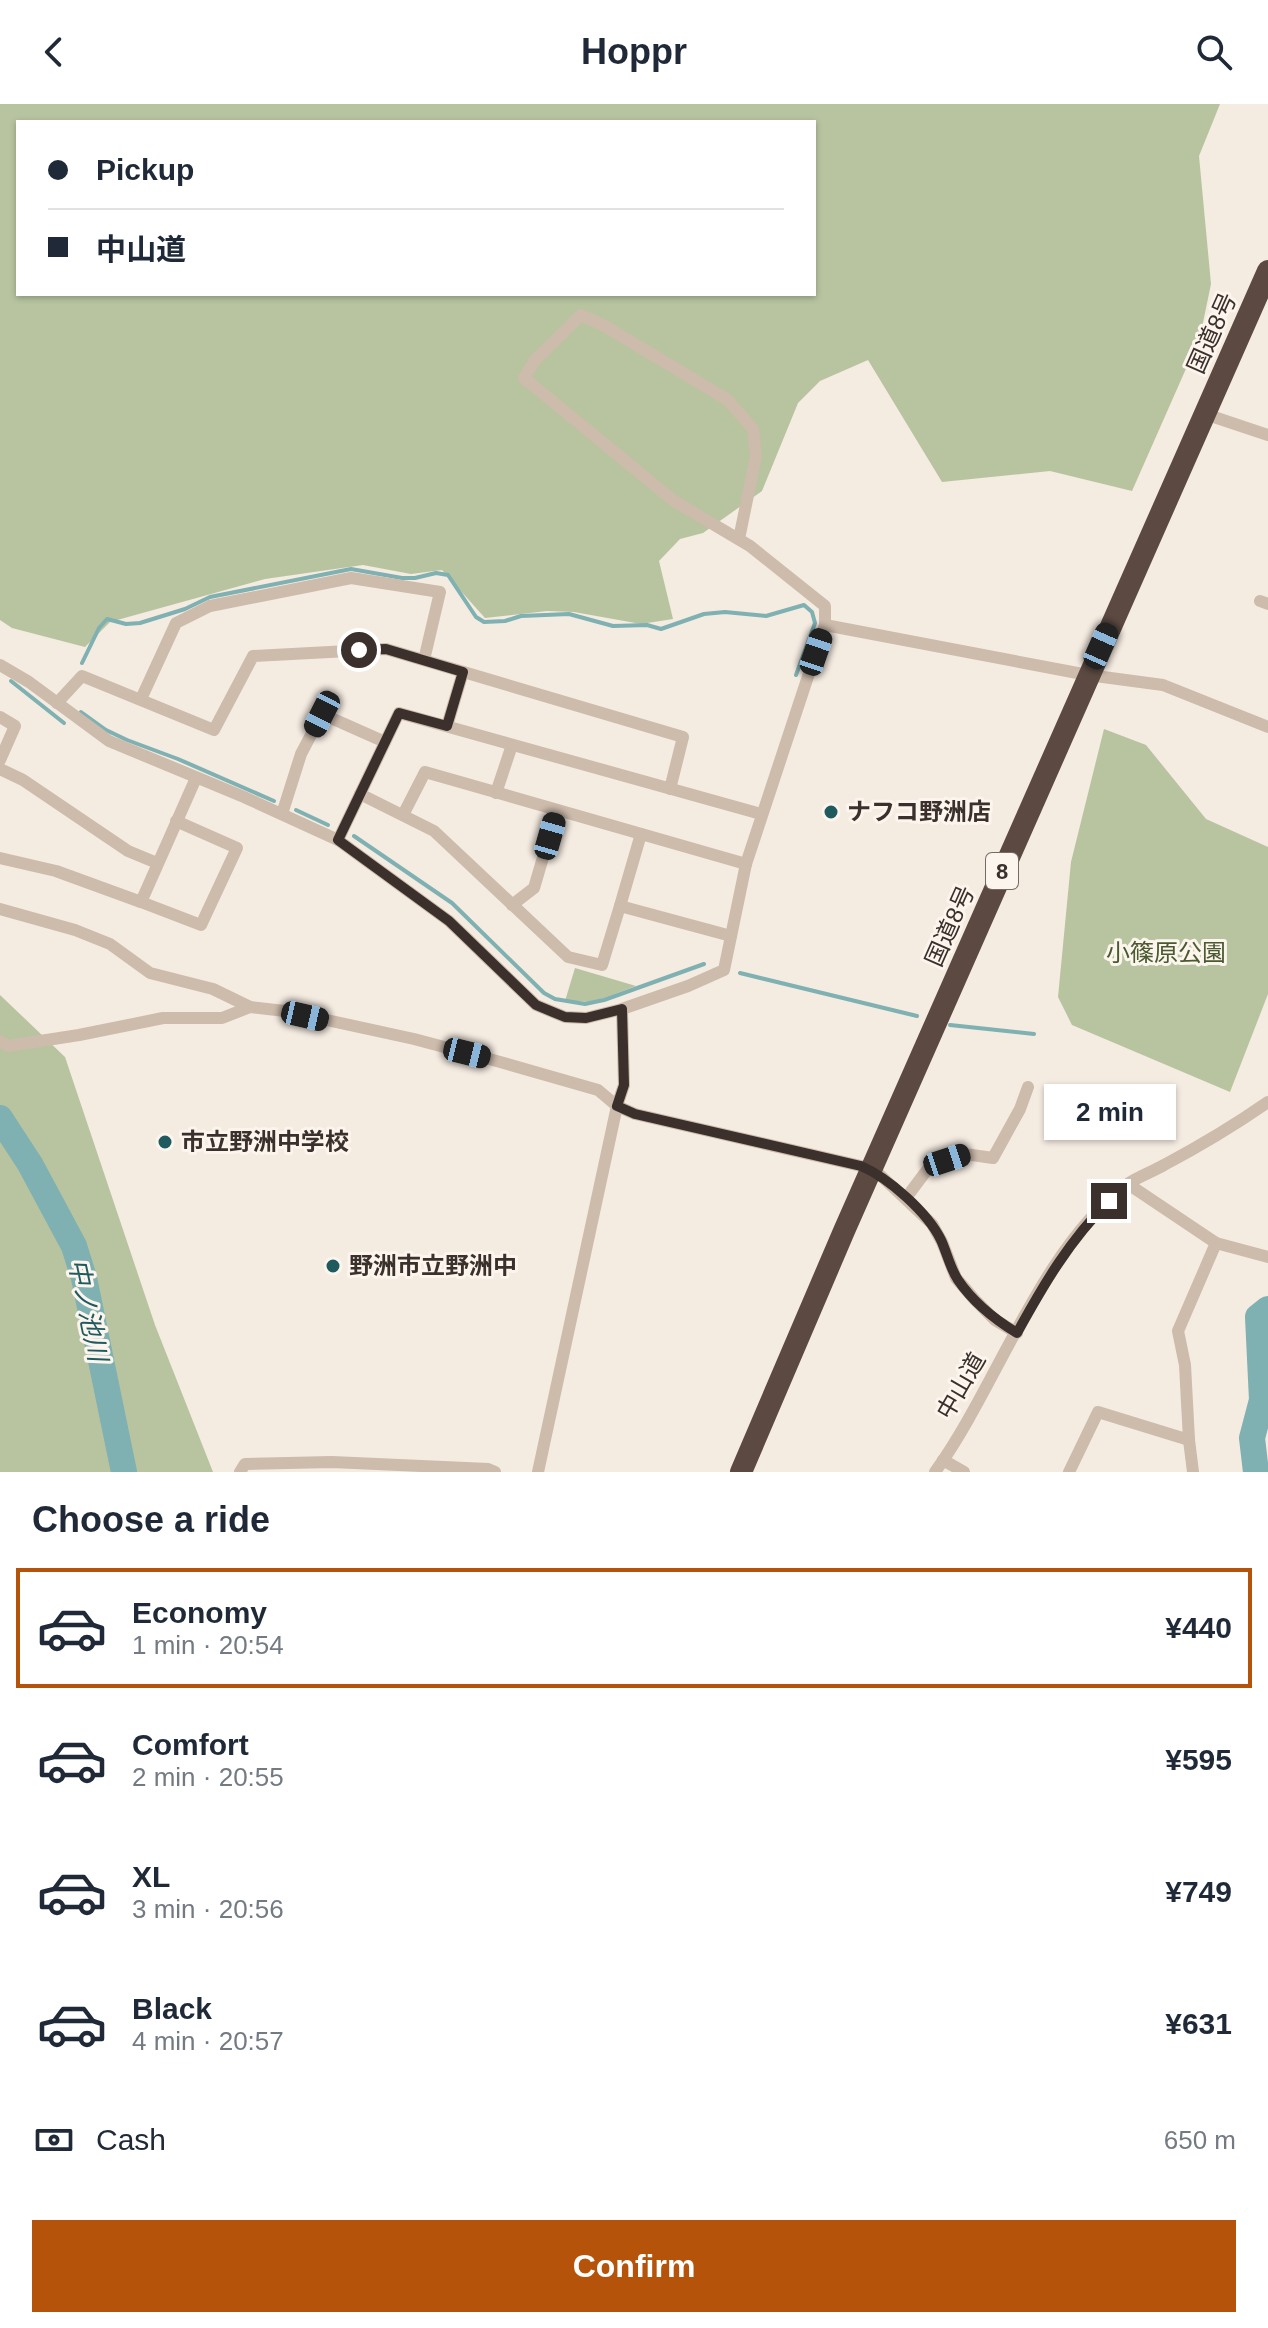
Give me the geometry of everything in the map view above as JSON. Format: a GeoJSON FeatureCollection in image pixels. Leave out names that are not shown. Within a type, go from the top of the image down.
{"type":"FeatureCollection","features":[{"type":"Feature","properties":{"kind":"highway","name":"国道8号"},"geometry":{"type":"LineString","coordinates":[[741,1472],[1088,675],[1268,271]]}},
{"type":"Feature","properties":{"kind":"street"},"geometry":{"type":"LineString","coordinates":[[1,669],[29,682],[109,741],[338,840],[449,921],[536,1005],[565,1017],[586,1018],[622,1009],[724,970],[746,864],[825,625],[825,606],[739,539],[674,501],[524,378],[535,360],[581,315],[728,400],[753,429],[756,456],[739,539]]}},
{"type":"Feature","properties":{"kind":"street"},"geometry":{"type":"LineString","coordinates":[[1205,414],[1268,435]]}},
{"type":"Feature","properties":{"kind":"street"},"geometry":{"type":"LineString","coordinates":[[141,699],[176,623],[210,606],[351,578],[440,592],[424,660]]}},
{"type":"Feature","properties":{"kind":"street"},"geometry":{"type":"LineString","coordinates":[[825,625],[1088,675],[1163,685],[1268,727]]}},
{"type":"Feature","properties":{"kind":"street"},"geometry":{"type":"LineString","coordinates":[[57,703],[82,676],[214,730],[253,656],[386,649],[683,737],[670,789]]}},
{"type":"Feature","properties":{"kind":"street"},"geometry":{"type":"LineString","coordinates":[[447,726],[463,672]]}},
{"type":"Feature","properties":{"kind":"street"},"geometry":{"type":"LineString","coordinates":[[338,840],[399,713],[761,814]]}},
{"type":"Feature","properties":{"kind":"street"},"geometry":{"type":"LineString","coordinates":[[282,814],[301,754],[322,714],[385,742]]}},
{"type":"Feature","properties":{"kind":"street"},"geometry":{"type":"LineString","coordinates":[[0,717],[15,726],[0,760]]}},
{"type":"Feature","properties":{"kind":"street"},"geometry":{"type":"LineString","coordinates":[[496,793],[512,745]]}},
{"type":"Feature","properties":{"kind":"street"},"geometry":{"type":"LineString","coordinates":[[0,769],[23,780],[128,851],[157,863]]}},
{"type":"Feature","properties":{"kind":"street"},"geometry":{"type":"LineString","coordinates":[[403,815],[425,772],[746,864]]}},
{"type":"Feature","properties":{"kind":"street"},"geometry":{"type":"LineString","coordinates":[[141,902],[196,778]]}},
{"type":"Feature","properties":{"kind":"street"},"geometry":{"type":"LineString","coordinates":[[360,794],[434,831],[568,957],[602,965],[641,834]]}},
{"type":"Feature","properties":{"kind":"street"},"geometry":{"type":"LineString","coordinates":[[512,905],[534,888],[557,810]]}},
{"type":"Feature","properties":{"kind":"street"},"geometry":{"type":"LineString","coordinates":[[0,858],[56,871],[201,925],[237,848],[176,821]]}},
{"type":"Feature","properties":{"kind":"street"},"geometry":{"type":"LineString","coordinates":[[620,906],[731,936]]}},
{"type":"Feature","properties":{"kind":"street"},"geometry":{"type":"LineString","coordinates":[[0,909],[75,930],[110,944],[150,973],[213,989],[250,1007],[285,1011],[414,1039],[598,1090],[617,1106],[635,1114],[871,1170],[932,1224],[956,1278],[995,1320],[1017,1333]]}},
{"type":"Feature","properties":{"kind":"street"},"geometry":{"type":"LineString","coordinates":[[0,1041],[8,1046],[163,1018],[222,1018],[250,1007]]}},
{"type":"Feature","properties":{"kind":"street"},"geometry":{"type":"LineString","coordinates":[[538,1472],[624,1085],[622,1009]]}},
{"type":"Feature","properties":{"kind":"street"},"geometry":{"type":"LineString","coordinates":[[906,1198],[930,1166],[965,1154],[993,1158],[1020,1109],[1028,1087]]}},
{"type":"Feature","properties":{"kind":"street","name":"中山道"},"geometry":{"type":"LineString","coordinates":[[935,1472],[969,1420],[1055,1266],[1078,1234],[1128,1184],[1233,1126],[1268,1102]]}},
{"type":"Feature","properties":{"kind":"street"},"geometry":{"type":"LineString","coordinates":[[1128,1184],[1216,1243],[1268,1257]]}},
{"type":"Feature","properties":{"kind":"street"},"geometry":{"type":"LineString","coordinates":[[1193,1472],[1185,1365],[1178,1331],[1216,1243]]}},
{"type":"Feature","properties":{"kind":"street"},"geometry":{"type":"LineString","coordinates":[[1069,1472],[1098,1412],[1189,1440]]}},
{"type":"Feature","properties":{"kind":"street"},"geometry":{"type":"LineString","coordinates":[[943,1460],[964,1472]]}},
{"type":"Feature","properties":{"kind":"street"},"geometry":{"type":"LineString","coordinates":[[240,1472],[245,1464],[332,1462],[488,1469],[495,1472]]}},
{"type":"Feature","properties":{"kind":"green space"},"geometry":{"type":"Polygon","coordinates":[[[0,104],[1220,104],[1199,156],[1211,284],[1200,337],[1132,491],[1050,471],[942,482],[868,360],[820,381],[798,403],[762,491],[703,533],[680,539],[659,561],[673,619],[641,624],[574,612],[547,611],[485,618],[442,570],[411,574],[363,565],[265,579],[110,622],[85,647],[12,628],[0,620],[0,104]]]}},
{"type":"Feature","properties":{"kind":"green space","name":"小篠原公園"},"geometry":{"type":"Polygon","coordinates":[[[1104,729],[1146,745],[1206,819],[1268,847],[1268,994],[1230,1092],[1072,1025],[1058,997],[1071,862],[1104,729]]]}},
{"type":"Feature","properties":{"kind":"green space"},"geometry":{"type":"Polygon","coordinates":[[[575,968],[636,986],[593,1002],[565,1001],[575,968]]]}},
{"type":"Feature","properties":{"kind":"green space"},"geometry":{"type":"Polygon","coordinates":[[[0,995],[65,1057],[155,1325],[213,1472],[0,1472],[0,995]]]}},
{"type":"Feature","properties":{"kind":"waterway"},"geometry":{"type":"LineString","coordinates":[[82,663],[99,628],[107,619],[126,624],[140,623],[185,609],[210,597],[351,569],[402,578],[436,573],[448,575],[476,617],[484,622],[521,616],[569,614],[613,626],[647,625],[661,629],[704,614],[725,612],[766,616],[804,605],[812,612],[815,623],[796,675]]}},
{"type":"Feature","properties":{"kind":"waterway"},"geometry":{"type":"LineString","coordinates":[[11,681],[64,723]]}},
{"type":"Feature","properties":{"kind":"waterway"},"geometry":{"type":"LineString","coordinates":[[81,712],[127,740],[274,801]]}},
{"type":"Feature","properties":{"kind":"waterway"},"geometry":{"type":"LineString","coordinates":[[296,810],[328,825]]}},
{"type":"Feature","properties":{"kind":"waterway"},"geometry":{"type":"LineString","coordinates":[[354,836],[452,903],[544,993],[555,999],[585,1004],[604,1000],[704,964]]}},
{"type":"Feature","properties":{"kind":"waterway"},"geometry":{"type":"LineString","coordinates":[[740,973],[917,1016]]}},
{"type":"Feature","properties":{"kind":"waterway"},"geometry":{"type":"LineString","coordinates":[[950,1025],[1034,1034]]}},
{"type":"Feature","properties":{"kind":"waterway","name":"中ノ池川"},"geometry":{"type":"LineString","coordinates":[[0,1118],[30,1164],[74,1246],[84,1278],[124,1472]]}},
{"type":"Feature","properties":{"kind":"waterway"},"geometry":{"type":"LineString","coordinates":[[1256,1472],[1252,1438],[1262,1400],[1258,1317],[1268,1309]]}},
{"type":"Feature","properties":{"kind":"place","name":"ナフコ野洲店"},"geometry":{"type":"Point","coordinates":[831,812]}},
{"type":"Feature","properties":{"kind":"place","name":"市立野洲中学校"},"geometry":{"type":"Point","coordinates":[165,1142]}},
{"type":"Feature","properties":{"kind":"place","name":"野洲市立野洲中"},"geometry":{"type":"Point","coordinates":[333,1266]}},
{"type":"Feature","properties":{"kind":"route"},"geometry":{"type":"LineString","coordinates":[[359,650],[386,649],[463,672],[447,726],[399,713],[338,840],[449,921],[536,1005],[565,1017],[586,1018],[622,1009],[624,1085],[617,1106],[635,1114],[861,1166],[880,1175],[932,1224],[956,1278],[975,1300],[995,1320],[1017,1333],[1055,1266],[1078,1234],[1109,1201]]}}]}
